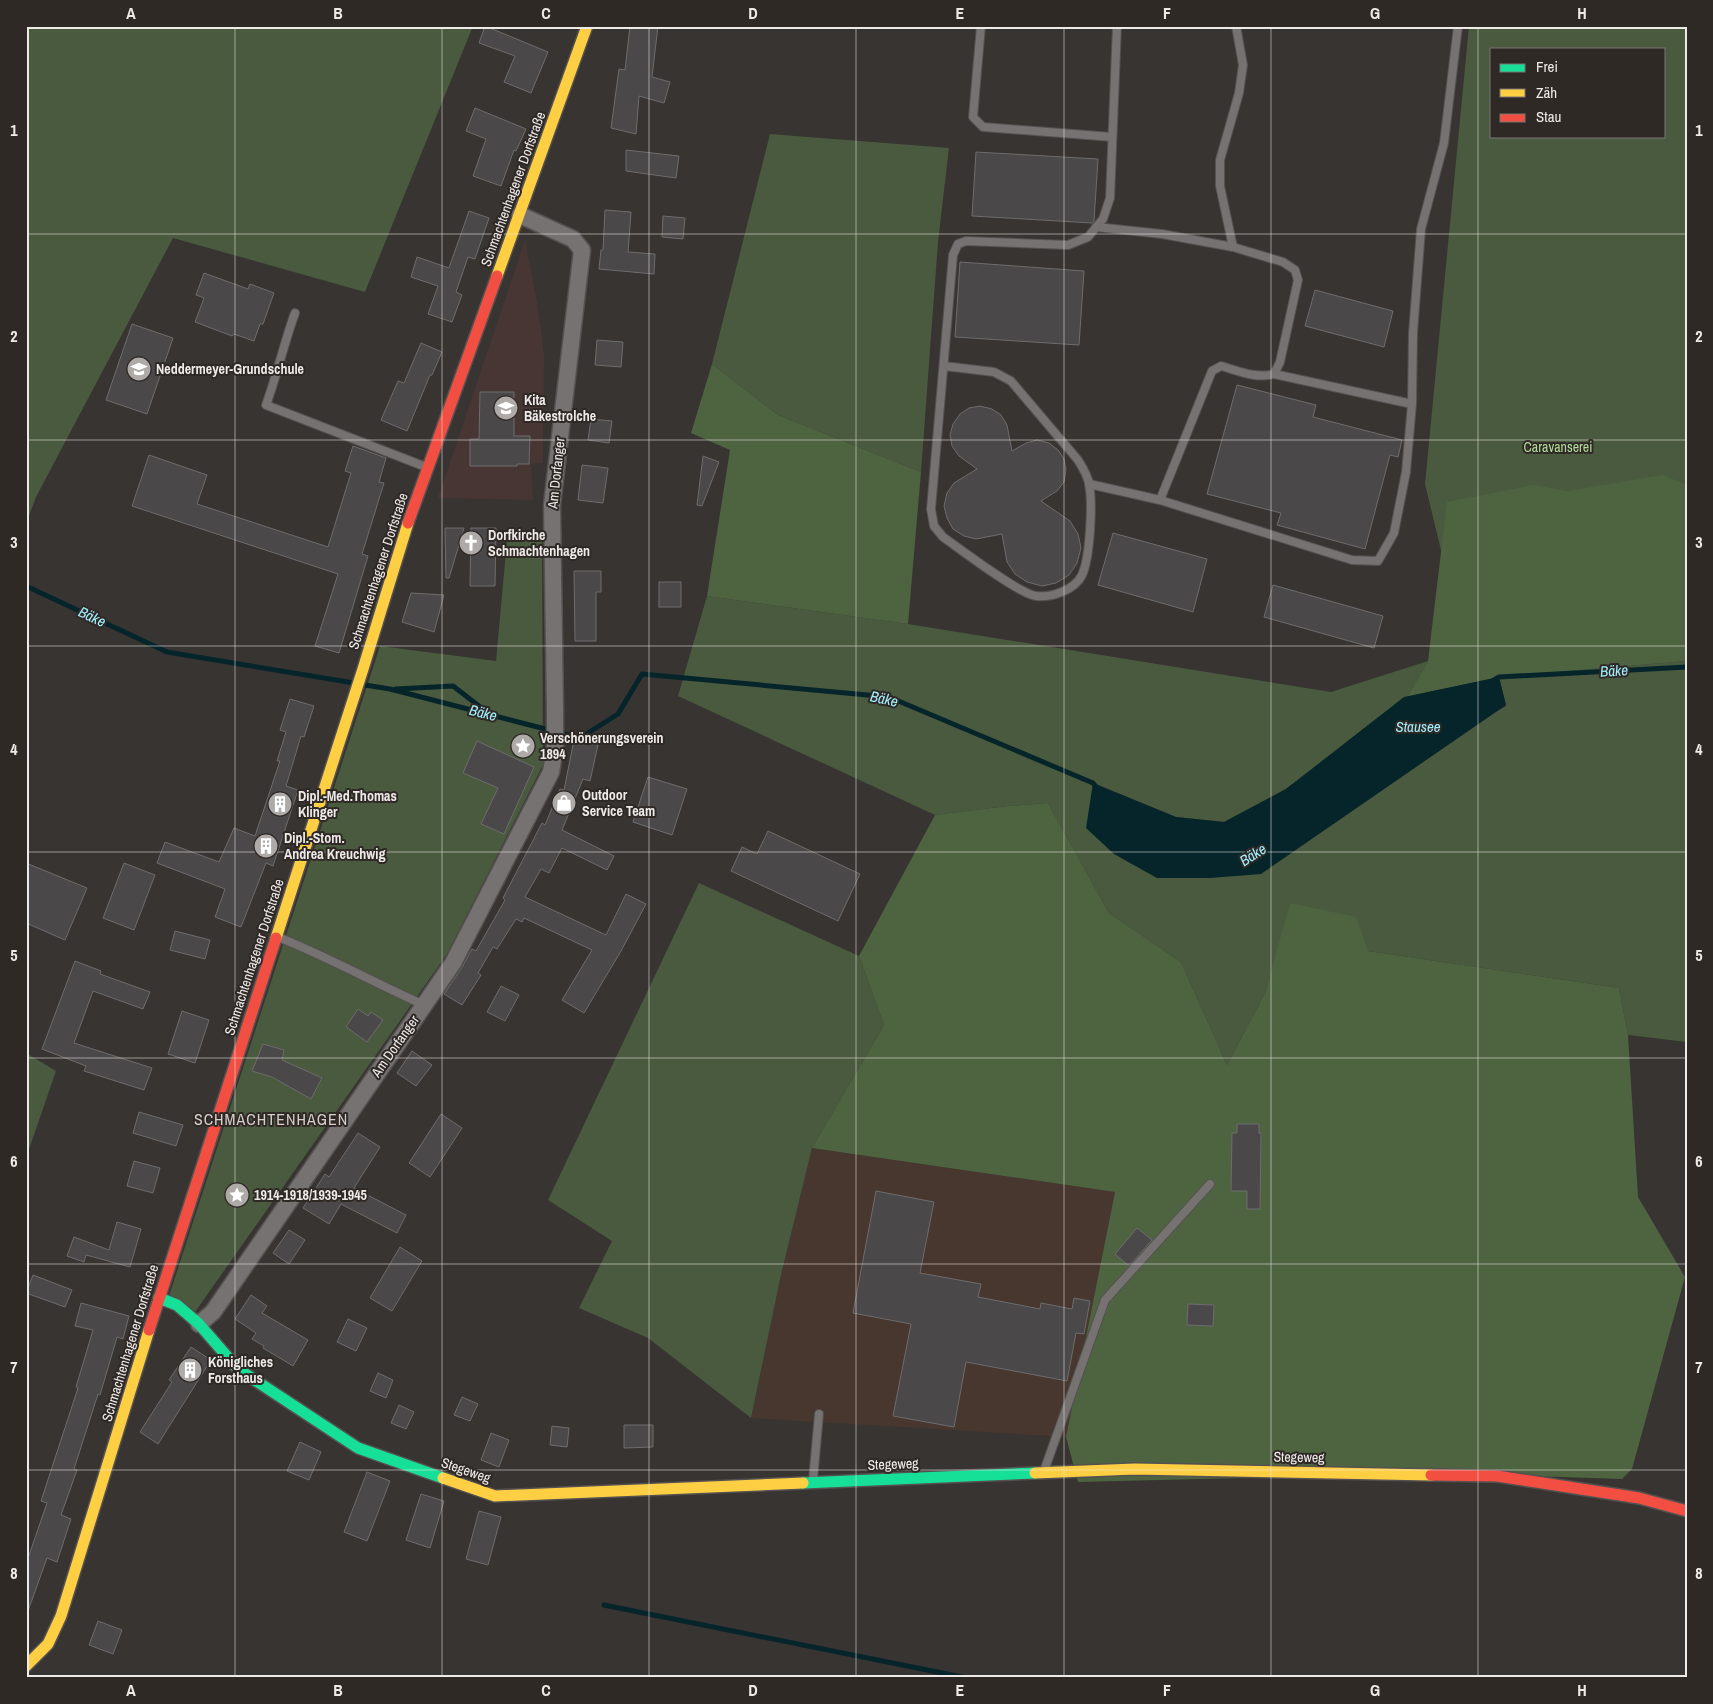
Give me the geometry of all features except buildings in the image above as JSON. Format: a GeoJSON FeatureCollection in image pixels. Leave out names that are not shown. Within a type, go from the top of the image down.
{"type":"FeatureCollection","features":[{"type":"Feature","properties":{"kind":"main road","name":"Schmachtenhagener Dorfstraße"},"geometry":{"type":"LineString","coordinates":[[28,1668],[48,1644],[61,1616],[158,1298],[353,701],[402,542],[587,26]]}},
{"type":"Feature","properties":{"kind":"main road","name":"Stegeweg"},"geometry":{"type":"LineString","coordinates":[[158,1298],[177,1305],[199,1324],[238,1369],[358,1448],[495,1496],[1134,1469],[1497,1476],[1638,1498],[1687,1511]]}},
{"type":"Feature","properties":{"kind":"street","name":"Am Dorfanger"},"geometry":{"type":"LineString","coordinates":[[199,1324],[212,1312],[453,963],[551,772],[555,748],[552,505],[582,250],[573,239],[520,215]]}},
{"type":"Feature","properties":{"kind":"lane"},"geometry":{"type":"LineString","coordinates":[[980,26],[973,117],[983,127],[1112,137]]}},
{"type":"Feature","properties":{"kind":"lane"},"geometry":{"type":"LineString","coordinates":[[944,366],[994,372],[1011,381],[1078,460],[1089,484],[1091,506],[1082,576],[1063,592],[1049,596],[1034,596],[1020,590],[942,537],[934,526],[931,509],[952,255],[958,244],[966,241],[1068,245],[1088,237],[1103,219],[1110,198],[1117,26]]}},
{"type":"Feature","properties":{"kind":"lane"},"geometry":{"type":"LineString","coordinates":[[1233,247],[1220,186],[1220,160],[1239,93],[1243,65],[1236,26]]}},
{"type":"Feature","properties":{"kind":"lane"},"geometry":{"type":"LineString","coordinates":[[1089,484],[1160,500],[1352,560],[1378,561],[1394,533],[1406,472],[1412,404],[1413,333],[1421,229],[1444,143],[1458,26]]}},
{"type":"Feature","properties":{"kind":"lane"},"geometry":{"type":"LineString","coordinates":[[1096,227],[1162,234],[1233,247],[1283,262],[1295,270],[1298,280],[1296,295],[1280,362],[1274,374]]}},
{"type":"Feature","properties":{"kind":"lane"},"geometry":{"type":"LineString","coordinates":[[295,313],[281,352],[277,373],[266,405],[428,467]]}},
{"type":"Feature","properties":{"kind":"lane"},"geometry":{"type":"LineString","coordinates":[[1160,500],[1212,371],[1221,366],[1251,375],[1264,376],[1274,374],[1412,404]]}},
{"type":"Feature","properties":{"kind":"lane"},"geometry":{"type":"LineString","coordinates":[[276,936],[315,952],[374,983],[424,1005]]}},
{"type":"Feature","properties":{"kind":"lane"},"geometry":{"type":"LineString","coordinates":[[1043,1473],[1104,1300],[1210,1184]]}},
{"type":"Feature","properties":{"kind":"lane"},"geometry":{"type":"LineString","coordinates":[[812,1482],[819,1414]]}},
{"type":"Feature","properties":{"kind":"shaded area","name":"Kita Bäkestrolche"},"geometry":{"type":"Polygon","coordinates":[[[525,240],[537,302],[544,353],[543,463],[531,464],[533,500],[438,498],[525,240]]]}},
{"type":"Feature","properties":{"kind":"shaded area"},"geometry":{"type":"Polygon","coordinates":[[[812,1148],[1115,1192],[1066,1437],[751,1418],[781,1275],[812,1148]]]}},
{"type":"Feature","properties":{"kind":"green space"},"geometry":{"type":"Polygon","coordinates":[[[26,26],[473,26],[365,292],[173,238],[36,497],[26,524],[26,26]]]}},
{"type":"Feature","properties":{"kind":"green space","name":"Caravanserei"},"geometry":{"type":"Polygon","coordinates":[[[1469,26],[1687,26],[1687,570],[1448,579],[1425,484],[1469,26]]]}},
{"type":"Feature","properties":{"kind":"green space"},"geometry":{"type":"Polygon","coordinates":[[[770,134],[949,148],[938,242],[921,472],[778,415],[712,364],[770,134]]]}},
{"type":"Feature","properties":{"kind":"green space"},"geometry":{"type":"Polygon","coordinates":[[[712,364],[778,415],[921,472],[908,624],[707,596],[730,450],[691,433],[712,364]]]}},
{"type":"Feature","properties":{"kind":"green space"},"geometry":{"type":"Polygon","coordinates":[[[1663,475],[1687,485],[1687,661],[1499,677],[1407,697],[1428,661],[1447,502],[1533,485],[1568,491],[1663,475]]]}},
{"type":"Feature","properties":{"kind":"green space"},"geometry":{"type":"Polygon","coordinates":[[[542,534],[543,765],[447,954],[195,1312],[169,1296],[380,646],[496,661],[507,540],[542,534]]]}},
{"type":"Feature","properties":{"kind":"green space"},"geometry":{"type":"Polygon","coordinates":[[[707,596],[908,624],[1331,692],[1428,661],[1407,697],[1286,789],[1224,822],[1176,817],[1093,783],[1210,878],[1506,706],[1499,677],[1687,661],[1687,1042],[1628,1035],[1619,988],[1368,951],[1291,903],[1265,993],[1227,1065],[1181,962],[1109,913],[1048,803],[935,815],[678,696],[707,596]]]}},
{"type":"Feature","properties":{"kind":"green space"},"geometry":{"type":"Polygon","coordinates":[[[1048,803],[1109,913],[1181,962],[1227,1065],[1265,993],[1290,903],[1356,917],[1368,951],[1619,988],[1628,1035],[1638,1197],[1685,1277],[1632,1469],[1622,1479],[1437,1473],[1078,1482],[1066,1437],[1115,1192],[812,1148],[884,1025],[859,956],[935,815],[1048,803]]]}},
{"type":"Feature","properties":{"kind":"green space"},"geometry":{"type":"Polygon","coordinates":[[[699,883],[859,956],[884,1025],[812,1148],[781,1275],[751,1418],[648,1338],[579,1308],[612,1241],[548,1200],[699,883]]]}},
{"type":"Feature","properties":{"kind":"green space"},"geometry":{"type":"Polygon","coordinates":[[[26,1053],[56,1071],[26,1158],[26,1053]]]}},
{"type":"Feature","properties":{"kind":"water","name":"Stausee"},"geometry":{"type":"Polygon","coordinates":[[[1499,677],[1506,705],[1261,874],[1210,878],[1157,878],[1114,854],[1086,828],[1093,783],[1176,817],[1224,822],[1286,789],[1404,697],[1499,677]]]}},
{"type":"Feature","properties":{"kind":"waterway","name":"Bäke"},"geometry":{"type":"LineString","coordinates":[[26,586],[167,652],[354,683]]}},
{"type":"Feature","properties":{"kind":"waterway","name":"Bäke"},"geometry":{"type":"LineString","coordinates":[[1494,680],[1499,677],[1687,667]]}},
{"type":"Feature","properties":{"kind":"waterway","name":"Bäke"},"geometry":{"type":"LineString","coordinates":[[365,685],[390,689],[580,738],[618,714],[642,674],[889,697],[1093,783],[1097,788]]}},
{"type":"Feature","properties":{"kind":"waterway"},"geometry":{"type":"LineString","coordinates":[[396,689],[453,686],[488,713]]}},
{"type":"Feature","properties":{"kind":"waterway"},"geometry":{"type":"LineString","coordinates":[[604,1605],[967,1678]]}},
{"type":"Feature","properties":{"kind":"traffic: fast"},"geometry":{"type":"LineString","coordinates":[[159,1298],[177,1305],[199,1324],[238,1369],[358,1448],[443,1478]]}},
{"type":"Feature","properties":{"kind":"traffic: fast"},"geometry":{"type":"LineString","coordinates":[[803,1483],[1035,1473]]}},
{"type":"Feature","properties":{"kind":"traffic: slow"},"geometry":{"type":"LineString","coordinates":[[497,276],[587,26]]}},
{"type":"Feature","properties":{"kind":"traffic: slow"},"geometry":{"type":"LineString","coordinates":[[276,938],[408,523]]}},
{"type":"Feature","properties":{"kind":"traffic: slow"},"geometry":{"type":"LineString","coordinates":[[26,1666],[48,1644],[61,1616],[149,1330]]}},
{"type":"Feature","properties":{"kind":"traffic: slow"},"geometry":{"type":"LineString","coordinates":[[1035,1473],[1135,1469],[1431,1475]]}},
{"type":"Feature","properties":{"kind":"traffic: slow"},"geometry":{"type":"LineString","coordinates":[[443,1478],[495,1496],[803,1483]]}},
{"type":"Feature","properties":{"kind":"traffic: jam"},"geometry":{"type":"LineString","coordinates":[[408,523],[497,276]]}},
{"type":"Feature","properties":{"kind":"traffic: jam"},"geometry":{"type":"LineString","coordinates":[[149,1330],[276,938]]}},
{"type":"Feature","properties":{"kind":"traffic: jam"},"geometry":{"type":"LineString","coordinates":[[1431,1475],[1497,1476],[1639,1498],[1687,1511]]}},
{"type":"Feature","properties":{"kind":"place","name":"Neddermeyer-Grundschule"},"geometry":{"type":"Point","coordinates":[139,369]}},
{"type":"Feature","properties":{"kind":"place","name":"Kita Bäkestrolche"},"geometry":{"type":"Point","coordinates":[506,408]}},
{"type":"Feature","properties":{"kind":"place","name":"Dorfkirche Schmachtenhagen"},"geometry":{"type":"Point","coordinates":[471,543]}},
{"type":"Feature","properties":{"kind":"place","name":"Verschönerungsverein 1894"},"geometry":{"type":"Point","coordinates":[523,746]}},
{"type":"Feature","properties":{"kind":"place","name":"Outdoor Service Team"},"geometry":{"type":"Point","coordinates":[564,803]}},
{"type":"Feature","properties":{"kind":"place","name":"Dipl.-Med.Thomas Klinger"},"geometry":{"type":"Point","coordinates":[280,804]}},
{"type":"Feature","properties":{"kind":"place","name":"Dipl.-Stom. Andrea Kreuchwig"},"geometry":{"type":"Point","coordinates":[266,846]}},
{"type":"Feature","properties":{"kind":"place","name":"1914-1918/1939-1945"},"geometry":{"type":"Point","coordinates":[237,1195]}},
{"type":"Feature","properties":{"kind":"place","name":"Königliches Forsthaus"},"geometry":{"type":"Point","coordinates":[190,1370]}},
{"type":"Feature","properties":{"kind":"district","name":"SCHMACHTENHAGEN"},"geometry":{"type":"Point","coordinates":[271,1119]}}]}
